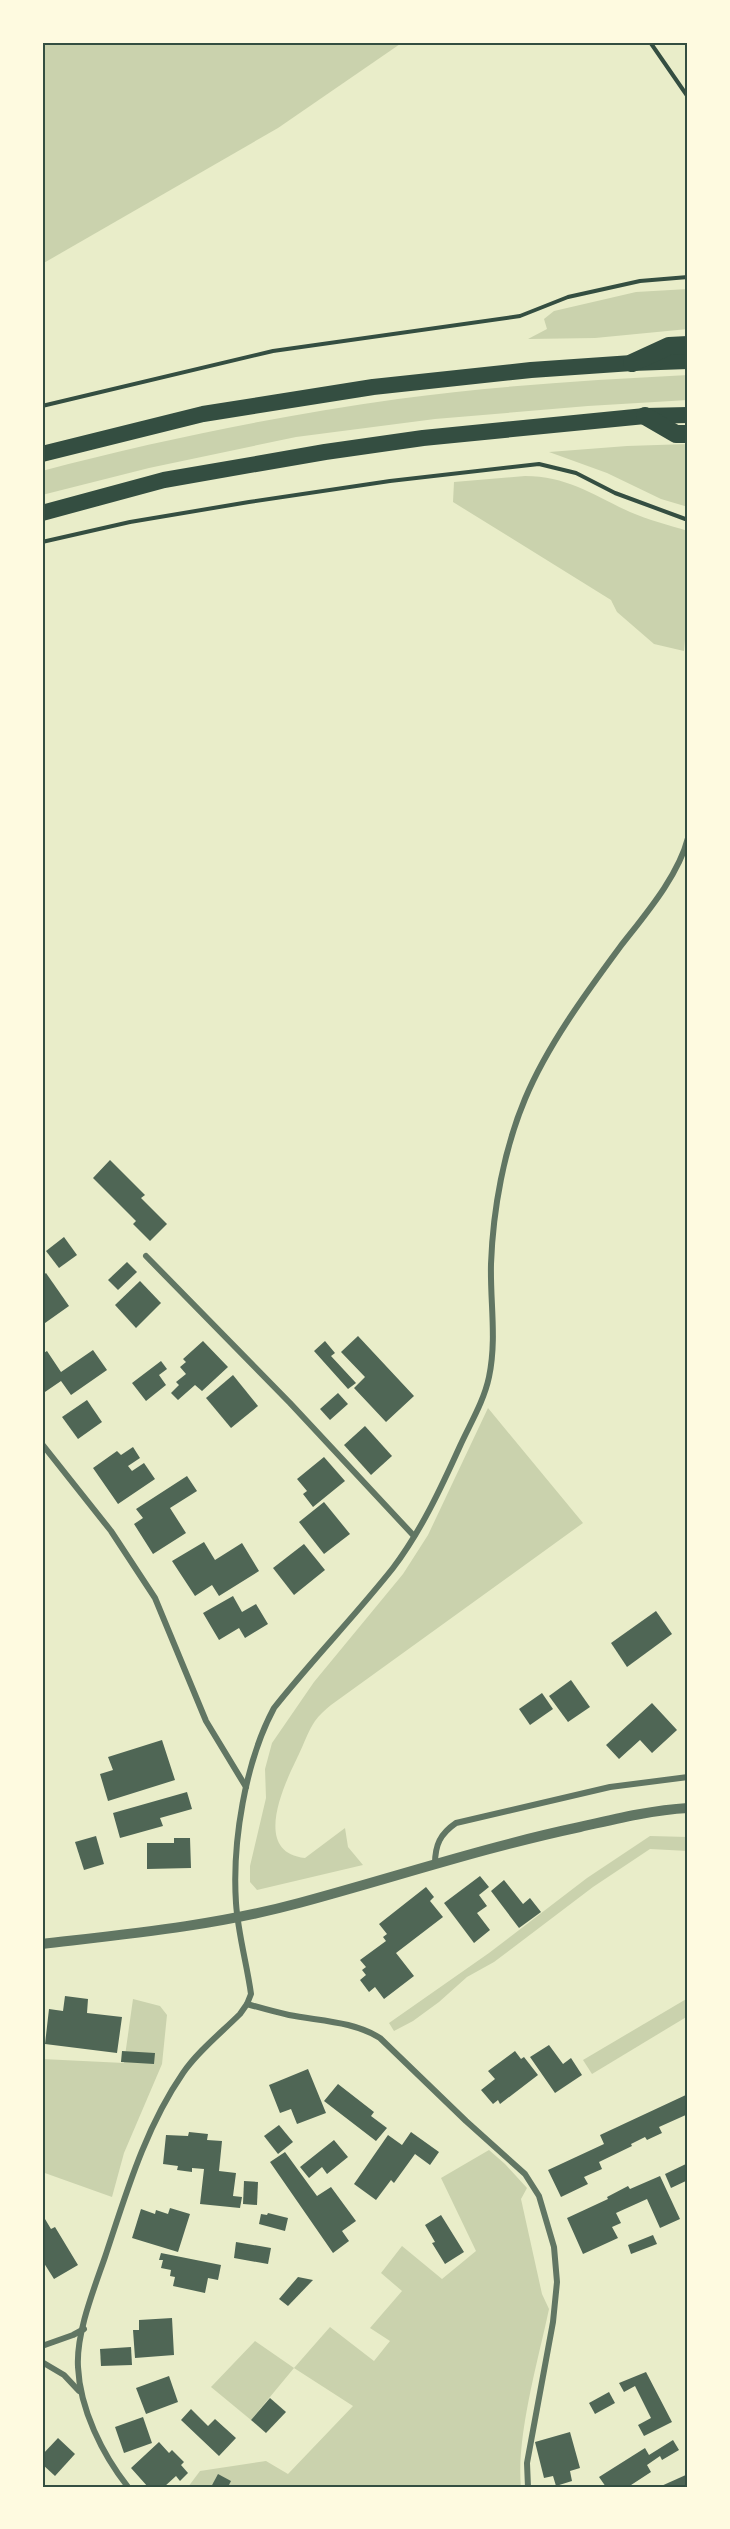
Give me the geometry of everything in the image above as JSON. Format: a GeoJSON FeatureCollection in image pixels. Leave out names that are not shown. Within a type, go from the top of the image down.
{"type":"FeatureCollection","features":[{"type":"Feature","properties":{"kind":"highway"},"geometry":{"type":"LineString","coordinates":[[632,363],[669,346],[688,345]]}},
{"type":"Feature","properties":{"kind":"highway"},"geometry":{"type":"LineString","coordinates":[[42,454],[202,414],[373,387],[531,370],[688,361]]}},
{"type":"Feature","properties":{"kind":"highway"},"geometry":{"type":"LineString","coordinates":[[645,416],[676,434],[688,434]]}},
{"type":"Feature","properties":{"kind":"highway"},"geometry":{"type":"LineString","coordinates":[[42,513],[164,480],[325,452],[423,438],[645,416],[688,416]]}},
{"type":"Feature","properties":{"kind":"street"},"geometry":{"type":"LineString","coordinates":[[128,2487],[105,2450],[88,2415],[81,2392],[78,2364],[84,2329],[91,2298],[134,2172],[160,2111],[184,2070],[247,2004],[251,1994],[238,1918],[236,1884],[238,1847],[246,1787],[254,1752],[274,1708],[393,1567],[414,1536],[448,1473],[489,1379],[494,1345],[491,1263],[499,1189],[510,1142],[525,1098],[574,1012],[654,904],[672,873],[688,838]]}},
{"type":"Feature","properties":{"kind":"street"},"geometry":{"type":"LineString","coordinates":[[146,1256],[290,1403],[414,1536]]}},
{"type":"Feature","properties":{"kind":"street"},"geometry":{"type":"LineString","coordinates":[[42,1444],[111,1531],[155,1598],[206,1721],[246,1787]]}},
{"type":"Feature","properties":{"kind":"street"},"geometry":{"type":"LineString","coordinates":[[435,1864],[435,1850],[440,1838],[456,1823],[610,1787],[688,1777]]}},
{"type":"Feature","properties":{"kind":"street"},"geometry":{"type":"LineString","coordinates":[[42,1944],[189,1927],[238,1918],[297,1904],[554,1832],[632,1815],[688,1808]]}},
{"type":"Feature","properties":{"kind":"street"},"geometry":{"type":"LineString","coordinates":[[247,2004],[287,2014],[331,2021],[369,2031],[380,2038],[525,2174],[539,2196],[554,2247],[557,2282],[553,2322],[527,2463],[528,2487]]}},
{"type":"Feature","properties":{"kind":"street"},"geometry":{"type":"LineString","coordinates":[[42,2346],[84,2329]]}},
{"type":"Feature","properties":{"kind":"street"},"geometry":{"type":"LineString","coordinates":[[42,2362],[64,2375],[81,2392]]}},
{"type":"Feature","properties":{"kind":"path"},"geometry":{"type":"LineString","coordinates":[[650,42],[688,97]]}},
{"type":"Feature","properties":{"kind":"path"},"geometry":{"type":"LineString","coordinates":[[42,406],[273,351],[520,316],[568,297],[640,281],[688,277]]}},
{"type":"Feature","properties":{"kind":"path"},"geometry":{"type":"LineString","coordinates":[[42,542],[130,522],[249,502],[390,481],[539,464],[576,473],[632,500],[688,520]]}},
{"type":"Feature","properties":{"kind":"green space"},"geometry":{"type":"Polygon","coordinates":[[[42,42],[403,42],[278,128],[42,264],[42,42]]]}},
{"type":"Feature","properties":{"kind":"green space"},"geometry":{"type":"Polygon","coordinates":[[[688,289],[688,329],[595,338],[528,339],[547,329],[544,319],[554,311],[636,292],[688,289]]]}},
{"type":"Feature","properties":{"kind":"green space"},"geometry":{"type":"Polygon","coordinates":[[[688,375],[688,400],[435,419],[296,437],[149,468],[42,495],[42,471],[174,439],[263,421],[470,390],[688,375]]]}},
{"type":"Feature","properties":{"kind":"green space"},"geometry":{"type":"Polygon","coordinates":[[[688,444],[688,507],[661,499],[607,473],[549,452],[627,446],[688,444]]]}},
{"type":"Feature","properties":{"kind":"green space"},"geometry":{"type":"Polygon","coordinates":[[[525,476],[554,479],[567,483],[637,515],[688,531],[688,605],[684,651],[654,644],[617,612],[611,600],[453,502],[454,482],[525,476]]]}},
{"type":"Feature","properties":{"kind":"green space"},"geometry":{"type":"Polygon","coordinates":[[[488,1408],[583,1523],[331,1705],[318,1717],[308,1733],[281,1797],[276,1814],[279,1843],[288,1853],[305,1858],[345,1828],[348,1847],[363,1865],[257,1890],[250,1882],[250,1866],[266,1798],[265,1769],[272,1743],[314,1682],[403,1574],[428,1535],[488,1408]]]}},
{"type":"Feature","properties":{"kind":"green space"},"geometry":{"type":"Polygon","coordinates":[[[650,1836],[688,1837],[688,1851],[650,1849],[593,1887],[494,1962],[467,1977],[413,2021],[394,2031],[389,2023],[489,1953],[587,1878],[650,1836]]]}},
{"type":"Feature","properties":{"kind":"green space"},"geometry":{"type":"Polygon","coordinates":[[[688,1998],[688,2016],[592,2074],[583,2060],[688,1998]]]}},
{"type":"Feature","properties":{"kind":"green space"},"geometry":{"type":"Polygon","coordinates":[[[133,1999],[160,2006],[167,2015],[162,2064],[124,2153],[112,2197],[42,2172],[42,2059],[124,2063],[133,1999]]]}},
{"type":"Feature","properties":{"kind":"green space"},"geometry":{"type":"Polygon","coordinates":[[[489,2150],[527,2188],[521,2199],[542,2294],[549,2309],[525,2422],[520,2467],[521,2487],[188,2487],[200,2471],[266,2461],[288,2474],[353,2406],[294,2368],[330,2327],[374,2361],[390,2341],[370,2328],[402,2291],[381,2273],[402,2246],[442,2279],[476,2251],[441,2178],[489,2150]]]}},
{"type":"Feature","properties":{"kind":"green space"},"geometry":{"type":"Polygon","coordinates":[[[255,2341],[294,2368],[251,2420],[211,2387],[255,2341]]]}},
{"type":"Feature","properties":{"kind":"building"},"geometry":{"type":"Polygon","coordinates":[[[110,1160],[145,1195],[141,1198],[167,1224],[150,1241],[133,1224],[136,1221],[93,1178],[110,1160]]]}},
{"type":"Feature","properties":{"kind":"building"},"geometry":{"type":"Polygon","coordinates":[[[64,1237],[77,1255],[59,1268],[46,1251],[64,1237]]]}},
{"type":"Feature","properties":{"kind":"building"},"geometry":{"type":"Polygon","coordinates":[[[127,1262],[137,1272],[118,1290],[108,1280],[127,1262]]]}},
{"type":"Feature","properties":{"kind":"building"},"geometry":{"type":"Polygon","coordinates":[[[46,1273],[69,1306],[45,1323],[42,1319],[42,1276],[46,1273]]]}},
{"type":"Feature","properties":{"kind":"building"},"geometry":{"type":"Polygon","coordinates":[[[140,1281],[161,1303],[136,1328],[115,1305],[140,1281]]]}},
{"type":"Feature","properties":{"kind":"building"},"geometry":{"type":"Polygon","coordinates":[[[358,1336],[414,1396],[386,1422],[354,1388],[365,1377],[341,1352],[358,1336]]]}},
{"type":"Feature","properties":{"kind":"building"},"geometry":{"type":"Polygon","coordinates":[[[203,1341],[228,1367],[202,1391],[195,1385],[178,1400],[171,1393],[179,1385],[176,1382],[186,1374],[180,1367],[186,1362],[183,1359],[203,1341]]]}},
{"type":"Feature","properties":{"kind":"building"},"geometry":{"type":"Polygon","coordinates":[[[325,1341],[335,1353],[331,1356],[356,1383],[348,1389],[314,1351],[325,1341]]]}},
{"type":"Feature","properties":{"kind":"building"},"geometry":{"type":"Polygon","coordinates":[[[93,1350],[107,1370],[71,1395],[61,1381],[42,1394],[42,1354],[47,1351],[61,1372],[93,1350]]]}},
{"type":"Feature","properties":{"kind":"building"},"geometry":{"type":"Polygon","coordinates":[[[161,1361],[167,1369],[159,1375],[166,1385],[146,1401],[132,1383],[161,1361]]]}},
{"type":"Feature","properties":{"kind":"building"},"geometry":{"type":"Polygon","coordinates":[[[233,1375],[258,1406],[231,1428],[206,1398],[233,1375]]]}},
{"type":"Feature","properties":{"kind":"building"},"geometry":{"type":"Polygon","coordinates":[[[338,1393],[348,1404],[330,1420],[320,1409],[338,1393]]]}},
{"type":"Feature","properties":{"kind":"building"},"geometry":{"type":"Polygon","coordinates":[[[87,1400],[102,1422],[78,1439],[62,1417],[87,1400]]]}},
{"type":"Feature","properties":{"kind":"building"},"geometry":{"type":"Polygon","coordinates":[[[365,1426],[392,1456],[371,1475],[344,1445],[365,1426]]]}},
{"type":"Feature","properties":{"kind":"building"},"geometry":{"type":"Polygon","coordinates":[[[133,1447],[140,1458],[128,1466],[132,1471],[144,1463],[155,1479],[118,1504],[93,1468],[117,1451],[121,1455],[133,1447]]]}},
{"type":"Feature","properties":{"kind":"building"},"geometry":{"type":"Polygon","coordinates":[[[324,1457],[345,1481],[313,1507],[303,1494],[307,1491],[297,1479],[324,1457]]]}},
{"type":"Feature","properties":{"kind":"building"},"geometry":{"type":"Polygon","coordinates":[[[187,1476],[197,1491],[170,1508],[186,1533],[153,1554],[134,1524],[143,1518],[136,1509],[187,1476]]]}},
{"type":"Feature","properties":{"kind":"building"},"geometry":{"type":"Polygon","coordinates":[[[324,1502],[350,1534],[324,1554],[299,1522],[324,1502]]]}},
{"type":"Feature","properties":{"kind":"building"},"geometry":{"type":"Polygon","coordinates":[[[204,1542],[215,1560],[242,1543],[259,1571],[219,1596],[212,1585],[195,1596],[172,1561],[204,1542]]]}},
{"type":"Feature","properties":{"kind":"building"},"geometry":{"type":"Polygon","coordinates":[[[304,1544],[325,1570],[294,1595],[273,1568],[304,1544]]]}},
{"type":"Feature","properties":{"kind":"building"},"geometry":{"type":"Polygon","coordinates":[[[233,1596],[242,1612],[256,1604],[268,1624],[245,1638],[239,1628],[219,1640],[203,1613],[233,1596]]]}},
{"type":"Feature","properties":{"kind":"building"},"geometry":{"type":"Polygon","coordinates":[[[656,1611],[672,1634],[627,1667],[611,1643],[656,1611]]]}},
{"type":"Feature","properties":{"kind":"building"},"geometry":{"type":"Polygon","coordinates":[[[571,1680],[590,1707],[568,1722],[549,1696],[571,1680]]]}},
{"type":"Feature","properties":{"kind":"building"},"geometry":{"type":"Polygon","coordinates":[[[542,1693],[553,1709],[530,1725],[519,1709],[542,1693]]]}},
{"type":"Feature","properties":{"kind":"building"},"geometry":{"type":"Polygon","coordinates":[[[652,1703],[677,1730],[652,1753],[640,1740],[619,1759],[606,1745],[652,1703]]]}},
{"type":"Feature","properties":{"kind":"building"},"geometry":{"type":"Polygon","coordinates":[[[162,1740],[175,1780],[108,1801],[100,1774],[113,1770],[108,1757],[162,1740]]]}},
{"type":"Feature","properties":{"kind":"building"},"geometry":{"type":"Polygon","coordinates":[[[187,1792],[192,1809],[160,1818],[163,1826],[120,1838],[113,1813],[187,1792]]]}},
{"type":"Feature","properties":{"kind":"building"},"geometry":{"type":"Polygon","coordinates":[[[96,1836],[104,1864],[84,1870],[75,1842],[96,1836]]]}},
{"type":"Feature","properties":{"kind":"building"},"geometry":{"type":"Polygon","coordinates":[[[174,1838],[190,1838],[191,1868],[147,1869],[147,1843],[174,1843],[174,1838]]]}},
{"type":"Feature","properties":{"kind":"building"},"geometry":{"type":"Polygon","coordinates":[[[480,1876],[489,1887],[479,1895],[487,1906],[477,1913],[490,1930],[474,1943],[444,1903],[480,1876]]]}},
{"type":"Feature","properties":{"kind":"building"},"geometry":{"type":"Polygon","coordinates":[[[504,1880],[523,1904],[530,1898],[541,1912],[519,1928],[491,1891],[504,1880]]]}},
{"type":"Feature","properties":{"kind":"building"},"geometry":{"type":"Polygon","coordinates":[[[426,1887],[434,1897],[430,1901],[443,1917],[396,1953],[414,1976],[384,1999],[375,1987],[369,1992],[360,1980],[366,1975],[362,1970],[366,1967],[360,1960],[386,1941],[383,1937],[387,1934],[379,1924],[426,1887]]]}},
{"type":"Feature","properties":{"kind":"building"},"geometry":{"type":"Polygon","coordinates":[[[65,1996],[88,1999],[87,2013],[122,2017],[117,2053],[45,2044],[49,2009],[63,2011],[65,1996]]]}},
{"type":"Feature","properties":{"kind":"building"},"geometry":{"type":"Polygon","coordinates":[[[549,2045],[563,2064],[571,2058],[582,2075],[555,2093],[530,2057],[549,2045]]]}},
{"type":"Feature","properties":{"kind":"building"},"geometry":{"type":"Polygon","coordinates":[[[122,2051],[155,2053],[154,2064],[121,2062],[122,2051]]]}},
{"type":"Feature","properties":{"kind":"building"},"geometry":{"type":"Polygon","coordinates":[[[515,2051],[521,2059],[524,2057],[538,2075],[500,2104],[498,2100],[493,2104],[481,2090],[495,2079],[488,2071],[515,2051]]]}},
{"type":"Feature","properties":{"kind":"building"},"geometry":{"type":"Polygon","coordinates":[[[308,2069],[326,2113],[297,2124],[291,2109],[280,2113],[269,2085],[308,2069]]]}},
{"type":"Feature","properties":{"kind":"building"},"geometry":{"type":"Polygon","coordinates":[[[338,2084],[374,2112],[371,2116],[387,2128],[376,2141],[324,2101],[338,2084]]]}},
{"type":"Feature","properties":{"kind":"building"},"geometry":{"type":"Polygon","coordinates":[[[688,2094],[688,2114],[659,2127],[662,2133],[647,2140],[645,2137],[599,2162],[602,2169],[584,2177],[588,2184],[561,2197],[548,2170],[604,2144],[600,2135],[688,2094]]]}},
{"type":"Feature","properties":{"kind":"building"},"geometry":{"type":"Polygon","coordinates":[[[279,2125],[293,2142],[278,2154],[264,2136],[279,2125]]]}},
{"type":"Feature","properties":{"kind":"building"},"geometry":{"type":"Polygon","coordinates":[[[189,2132],[208,2134],[207,2140],[222,2141],[219,2171],[236,2173],[233,2196],[242,2197],[240,2208],[200,2204],[204,2169],[192,2168],[192,2172],[177,2170],[178,2166],[163,2164],[166,2135],[188,2136],[189,2132]]]}},
{"type":"Feature","properties":{"kind":"building"},"geometry":{"type":"Polygon","coordinates":[[[411,2132],[439,2152],[430,2165],[415,2154],[394,2183],[391,2180],[376,2200],[354,2184],[388,2135],[402,2145],[411,2132]]]}},
{"type":"Feature","properties":{"kind":"building"},"geometry":{"type":"Polygon","coordinates":[[[334,2140],[348,2157],[327,2174],[322,2167],[309,2178],[300,2167],[334,2140]]]}},
{"type":"Feature","properties":{"kind":"building"},"geometry":{"type":"Polygon","coordinates":[[[285,2152],[317,2196],[331,2187],[356,2221],[342,2231],[349,2241],[333,2253],[270,2162],[285,2152]]]}},
{"type":"Feature","properties":{"kind":"building"},"geometry":{"type":"Polygon","coordinates":[[[688,2163],[688,2180],[671,2188],[665,2174],[688,2163]]]}},
{"type":"Feature","properties":{"kind":"building"},"geometry":{"type":"Polygon","coordinates":[[[660,2176],[680,2219],[660,2228],[647,2199],[616,2213],[621,2223],[612,2227],[618,2238],[583,2254],[567,2218],[608,2199],[607,2197],[628,2186],[630,2189],[660,2176]]]}},
{"type":"Feature","properties":{"kind":"building"},"geometry":{"type":"Polygon","coordinates":[[[244,2181],[258,2182],[257,2205],[243,2204],[244,2181]]]}},
{"type":"Feature","properties":{"kind":"building"},"geometry":{"type":"Polygon","coordinates":[[[170,2208],[190,2214],[178,2252],[132,2238],[141,2209],[155,2214],[156,2210],[168,2214],[170,2208]]]}},
{"type":"Feature","properties":{"kind":"building"},"geometry":{"type":"Polygon","coordinates":[[[268,2213],[288,2218],[285,2231],[259,2224],[261,2214],[267,2215],[268,2213]]]}},
{"type":"Feature","properties":{"kind":"building"},"geometry":{"type":"Polygon","coordinates":[[[42,2214],[51,2229],[55,2227],[78,2265],[54,2279],[42,2260],[42,2214]]]}},
{"type":"Feature","properties":{"kind":"building"},"geometry":{"type":"Polygon","coordinates":[[[441,2215],[464,2252],[445,2264],[432,2243],[435,2242],[425,2225],[441,2215]]]}},
{"type":"Feature","properties":{"kind":"building"},"geometry":{"type":"Polygon","coordinates":[[[653,2235],[657,2244],[631,2254],[628,2245],[653,2235]]]}},
{"type":"Feature","properties":{"kind":"building"},"geometry":{"type":"Polygon","coordinates":[[[236,2242],[271,2248],[268,2264],[234,2258],[236,2242]]]}},
{"type":"Feature","properties":{"kind":"building"},"geometry":{"type":"Polygon","coordinates":[[[161,2253],[221,2265],[218,2280],[208,2278],[205,2293],[173,2286],[175,2277],[170,2276],[171,2270],[161,2268],[163,2260],[159,2260],[161,2253]]]}},
{"type":"Feature","properties":{"kind":"building"},"geometry":{"type":"Polygon","coordinates":[[[298,2277],[313,2280],[288,2306],[279,2299],[298,2277]]]}},
{"type":"Feature","properties":{"kind":"building"},"geometry":{"type":"Polygon","coordinates":[[[172,2318],[174,2355],[135,2358],[133,2330],[139,2330],[139,2320],[172,2318]]]}},
{"type":"Feature","properties":{"kind":"building"},"geometry":{"type":"Polygon","coordinates":[[[131,2347],[132,2365],[101,2366],[100,2349],[131,2347]]]}},
{"type":"Feature","properties":{"kind":"building"},"geometry":{"type":"Polygon","coordinates":[[[646,2372],[672,2422],[644,2436],[638,2425],[651,2418],[635,2386],[624,2392],[619,2383],[646,2372]]]}},
{"type":"Feature","properties":{"kind":"building"},"geometry":{"type":"Polygon","coordinates":[[[169,2376],[178,2402],[146,2414],[136,2388],[169,2376]]]}},
{"type":"Feature","properties":{"kind":"building"},"geometry":{"type":"Polygon","coordinates":[[[609,2392],[615,2403],[595,2414],[589,2403],[609,2392]]]}},
{"type":"Feature","properties":{"kind":"building"},"geometry":{"type":"Polygon","coordinates":[[[270,2398],[286,2412],[266,2433],[251,2420],[270,2398]]]}},
{"type":"Feature","properties":{"kind":"building"},"geometry":{"type":"Polygon","coordinates":[[[191,2409],[208,2426],[215,2419],[236,2438],[219,2456],[181,2420],[191,2409]]]}},
{"type":"Feature","properties":{"kind":"building"},"geometry":{"type":"Polygon","coordinates":[[[143,2417],[152,2443],[124,2453],[115,2427],[143,2417]]]}},
{"type":"Feature","properties":{"kind":"building"},"geometry":{"type":"Polygon","coordinates":[[[570,2432],[580,2468],[570,2471],[572,2481],[556,2486],[553,2476],[544,2478],[535,2442],[570,2432]]]}},
{"type":"Feature","properties":{"kind":"building"},"geometry":{"type":"Polygon","coordinates":[[[58,2438],[75,2454],[55,2476],[42,2464],[42,2455],[58,2438]]]}},
{"type":"Feature","properties":{"kind":"building"},"geometry":{"type":"Polygon","coordinates":[[[673,2440],[679,2450],[662,2460],[660,2456],[647,2465],[651,2472],[628,2487],[606,2487],[599,2477],[645,2448],[649,2455],[673,2440]]]}},
{"type":"Feature","properties":{"kind":"building"},"geometry":{"type":"Polygon","coordinates":[[[159,2442],[169,2453],[172,2450],[184,2462],[181,2465],[188,2473],[180,2481],[176,2476],[164,2487],[148,2487],[131,2468],[159,2442]]]}},
{"type":"Feature","properties":{"kind":"building"},"geometry":{"type":"Polygon","coordinates":[[[218,2474],[231,2481],[228,2487],[211,2487],[218,2474]]]}},
{"type":"Feature","properties":{"kind":"building"},"geometry":{"type":"Polygon","coordinates":[[[688,2474],[688,2487],[659,2487],[688,2474]]]}}]}
